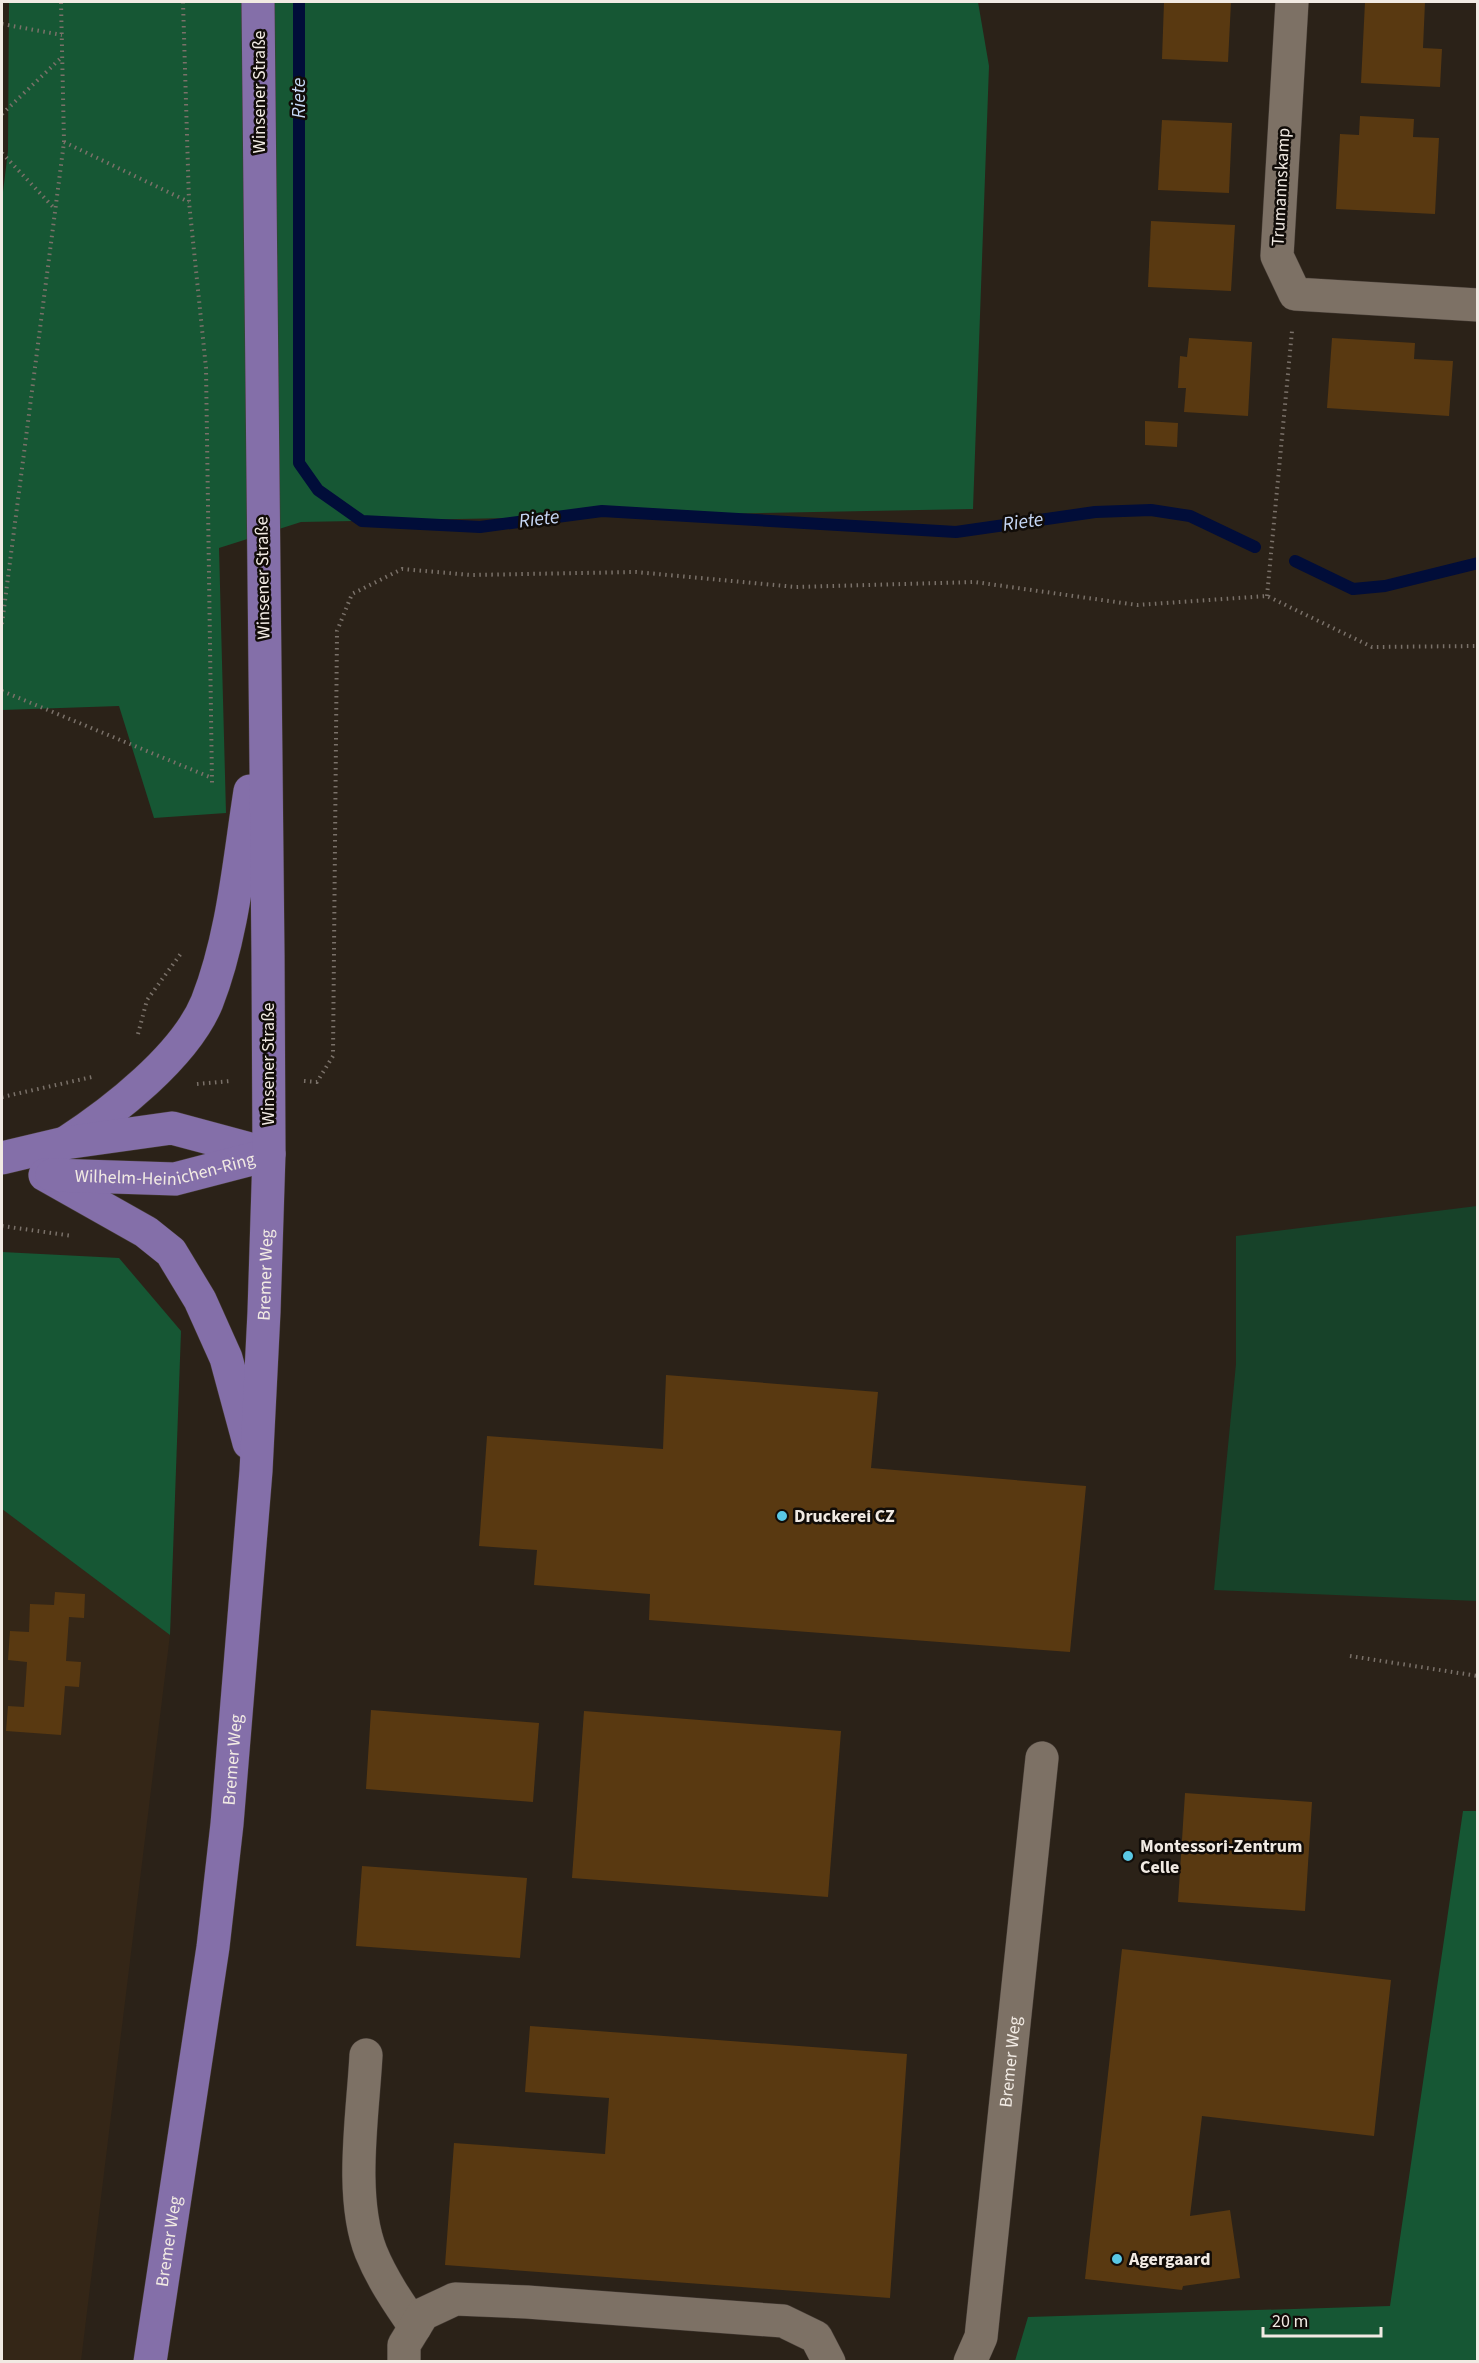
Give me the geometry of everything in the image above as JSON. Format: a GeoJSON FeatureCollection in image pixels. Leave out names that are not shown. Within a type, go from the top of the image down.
{"type":"FeatureCollection","features":[{"type":"Feature","properties":{"kind":"main road","name":"Winsener Straße"},"geometry":{"type":"LineString","coordinates":[[258,2],[269,1154]]}},
{"type":"Feature","properties":{"kind":"main road"},"geometry":{"type":"LineString","coordinates":[[65,1143],[127,1099],[173,1054],[206,1005],[224,951],[264,707]]}},
{"type":"Feature","properties":{"kind":"main road","name":"Wilhelm-Heinichen-Ring"},"geometry":{"type":"LineString","coordinates":[[2,1158],[65,1143],[172,1128],[269,1154]]}},
{"type":"Feature","properties":{"kind":"main road","name":"Wilhelm-Heinichen-Ring"},"geometry":{"type":"LineString","coordinates":[[2,1173],[175,1179],[269,1154]]}},
{"type":"Feature","properties":{"kind":"main road","name":"Bremer Weg"},"geometry":{"type":"LineString","coordinates":[[150,2361],[213,1947],[227,1824],[256,1470],[269,1154]]}},
{"type":"Feature","properties":{"kind":"main road"},"geometry":{"type":"LineString","coordinates":[[45,1175],[146,1232],[171,1252],[200,1300],[226,1358],[256,1470]]}},
{"type":"Feature","properties":{"kind":"street","name":"Trumannskamp"},"geometry":{"type":"LineString","coordinates":[[1292,2],[1277,256],[1295,294]]}},
{"type":"Feature","properties":{"kind":"street"},"geometry":{"type":"LineString","coordinates":[[1295,294],[1478,305]]}},
{"type":"Feature","properties":{"kind":"street","name":"Bremer Weg"},"geometry":{"type":"LineString","coordinates":[[970,2361],[981,2337],[1042,1758]]}},
{"type":"Feature","properties":{"kind":"street"},"geometry":{"type":"LineString","coordinates":[[366,2055],[360,2175],[363,2217],[371,2251],[394,2297],[415,2327]]}},
{"type":"Feature","properties":{"kind":"street"},"geometry":{"type":"LineString","coordinates":[[404,2361],[404,2345],[423,2314],[455,2299],[527,2302],[783,2321],[816,2337],[829,2361]]}},
{"type":"Feature","properties":{"kind":"path"},"geometry":{"type":"LineString","coordinates":[[2,624],[64,142],[61,2]]}},
{"type":"Feature","properties":{"kind":"path"},"geometry":{"type":"LineString","coordinates":[[183,2],[189,202],[206,368],[213,789]]}},
{"type":"Feature","properties":{"kind":"path"},"geometry":{"type":"LineString","coordinates":[[2,24],[62,35]]}},
{"type":"Feature","properties":{"kind":"path"},"geometry":{"type":"LineString","coordinates":[[2,114],[62,56]]}},
{"type":"Feature","properties":{"kind":"path"},"geometry":{"type":"LineString","coordinates":[[64,142],[189,202]]}},
{"type":"Feature","properties":{"kind":"path"},"geometry":{"type":"LineString","coordinates":[[2,153],[55,210]]}},
{"type":"Feature","properties":{"kind":"path"},"geometry":{"type":"LineString","coordinates":[[1267,596],[1295,294]]}},
{"type":"Feature","properties":{"kind":"path"},"geometry":{"type":"LineString","coordinates":[[268,1080],[317,1082],[333,1056],[337,631],[352,594],[402,569],[471,575],[636,572],[796,587],[975,582],[1137,604],[1267,596],[1372,646],[1478,646]]}},
{"type":"Feature","properties":{"kind":"path"},"geometry":{"type":"LineString","coordinates":[[2,691],[212,777]]}},
{"type":"Feature","properties":{"kind":"path"},"geometry":{"type":"LineString","coordinates":[[135,1046],[147,1000],[186,947]]}},
{"type":"Feature","properties":{"kind":"path"},"geometry":{"type":"LineString","coordinates":[[2,1097],[100,1075]]}},
{"type":"Feature","properties":{"kind":"path"},"geometry":{"type":"LineString","coordinates":[[1350,1656],[1478,1676]]}},
{"type":"Feature","properties":{"kind":"shaded area"},"geometry":{"type":"Polygon","coordinates":[[[2,1509],[170,1635],[81,2361],[2,2361],[2,1509]]]}},
{"type":"Feature","properties":{"kind":"green space"},"geometry":{"type":"Polygon","coordinates":[[[9,2],[978,2],[989,66],[973,509],[301,522],[219,548],[226,813],[154,818],[119,706],[2,710],[2,200],[8,151],[9,2]]]}},
{"type":"Feature","properties":{"kind":"green space"},"geometry":{"type":"Polygon","coordinates":[[[1477,1206],[1477,1601],[1214,1590],[1236,1364],[1236,1236],[1477,1206]]]}},
{"type":"Feature","properties":{"kind":"green space"},"geometry":{"type":"Polygon","coordinates":[[[2,1252],[119,1258],[181,1331],[170,1635],[2,1509],[2,1252]]]}},
{"type":"Feature","properties":{"kind":"green space"},"geometry":{"type":"Polygon","coordinates":[[[1463,1811],[1478,1811],[1477,2361],[1015,2361],[1028,2317],[1390,2306],[1463,1811]]]}},
{"type":"Feature","properties":{"kind":"building"},"geometry":{"type":"Polygon","coordinates":[[[1164,2],[1231,2],[1228,62],[1162,59],[1164,2]]]}},
{"type":"Feature","properties":{"kind":"building"},"geometry":{"type":"Polygon","coordinates":[[[1365,2],[1425,2],[1423,48],[1442,49],[1440,87],[1361,83],[1365,2]]]}},
{"type":"Feature","properties":{"kind":"building"},"geometry":{"type":"Polygon","coordinates":[[[1360,116],[1414,119],[1413,137],[1439,138],[1435,214],[1336,209],[1340,134],[1359,135],[1360,116]]]}},
{"type":"Feature","properties":{"kind":"building"},"geometry":{"type":"Polygon","coordinates":[[[1162,120],[1232,123],[1229,193],[1158,190],[1162,120]]]}},
{"type":"Feature","properties":{"kind":"building"},"geometry":{"type":"Polygon","coordinates":[[[1151,221],[1235,225],[1231,291],[1148,287],[1151,221]]]}},
{"type":"Feature","properties":{"kind":"building"},"geometry":{"type":"Polygon","coordinates":[[[1189,338],[1252,342],[1248,416],[1184,412],[1186,388],[1178,388],[1180,356],[1187,357],[1189,338]]]}},
{"type":"Feature","properties":{"kind":"building"},"geometry":{"type":"Polygon","coordinates":[[[1332,338],[1415,343],[1414,359],[1453,361],[1449,416],[1327,408],[1332,338]]]}},
{"type":"Feature","properties":{"kind":"building"},"geometry":{"type":"Polygon","coordinates":[[[1145,421],[1178,423],[1177,447],[1145,445],[1145,421]]]}},
{"type":"Feature","properties":{"kind":"building","name":"Druckerei CZ"},"geometry":{"type":"Polygon","coordinates":[[[666,1375],[878,1392],[871,1468],[1086,1486],[1070,1652],[649,1620],[650,1594],[534,1585],[537,1550],[479,1546],[487,1436],[663,1449],[666,1375]]]}},
{"type":"Feature","properties":{"kind":"building"},"geometry":{"type":"Polygon","coordinates":[[[55,1592],[85,1594],[84,1618],[69,1617],[66,1661],[81,1662],[79,1687],[65,1686],[61,1735],[6,1731],[8,1706],[24,1707],[27,1662],[8,1660],[10,1631],[29,1632],[30,1604],[54,1605],[55,1592]]]}},
{"type":"Feature","properties":{"kind":"building"},"geometry":{"type":"Polygon","coordinates":[[[371,1710],[539,1723],[533,1802],[366,1789],[371,1710]]]}},
{"type":"Feature","properties":{"kind":"building"},"geometry":{"type":"Polygon","coordinates":[[[584,1711],[841,1731],[828,1897],[572,1878],[584,1711]]]}},
{"type":"Feature","properties":{"kind":"building"},"geometry":{"type":"Polygon","coordinates":[[[1185,1793],[1312,1802],[1305,1911],[1178,1902],[1185,1793]]]}},
{"type":"Feature","properties":{"kind":"building"},"geometry":{"type":"Polygon","coordinates":[[[362,1866],[527,1878],[520,1958],[356,1946],[362,1866]]]}},
{"type":"Feature","properties":{"kind":"building"},"geometry":{"type":"Polygon","coordinates":[[[1122,1949],[1391,1980],[1374,2136],[1202,2116],[1190,2216],[1230,2210],[1240,2278],[1183,2286],[1182,2290],[1085,2279],[1122,1949]]]}},
{"type":"Feature","properties":{"kind":"building"},"geometry":{"type":"Polygon","coordinates":[[[530,2026],[907,2054],[890,2298],[445,2265],[454,2143],[605,2154],[609,2098],[525,2092],[530,2026]]]}},
{"type":"Feature","properties":{"kind":"waterway","name":"Riete"},"geometry":{"type":"LineString","coordinates":[[299,2],[299,463],[318,490],[362,521],[480,527],[602,511],[956,532],[1095,512],[1151,510],[1190,516],[1255,547]]}},
{"type":"Feature","properties":{"kind":"waterway","name":"Riete"},"geometry":{"type":"LineString","coordinates":[[1295,561],[1353,589],[1385,586],[1478,563]]}},
{"type":"Feature","properties":{"kind":"place","name":"Druckerei CZ"},"geometry":{"type":"Point","coordinates":[782,1516]}},
{"type":"Feature","properties":{"kind":"place","name":"Montessori-Zentrum Celle"},"geometry":{"type":"Point","coordinates":[1128,1856]}},
{"type":"Feature","properties":{"kind":"place","name":"Agergaard"},"geometry":{"type":"Point","coordinates":[1117,2259]}}]}
